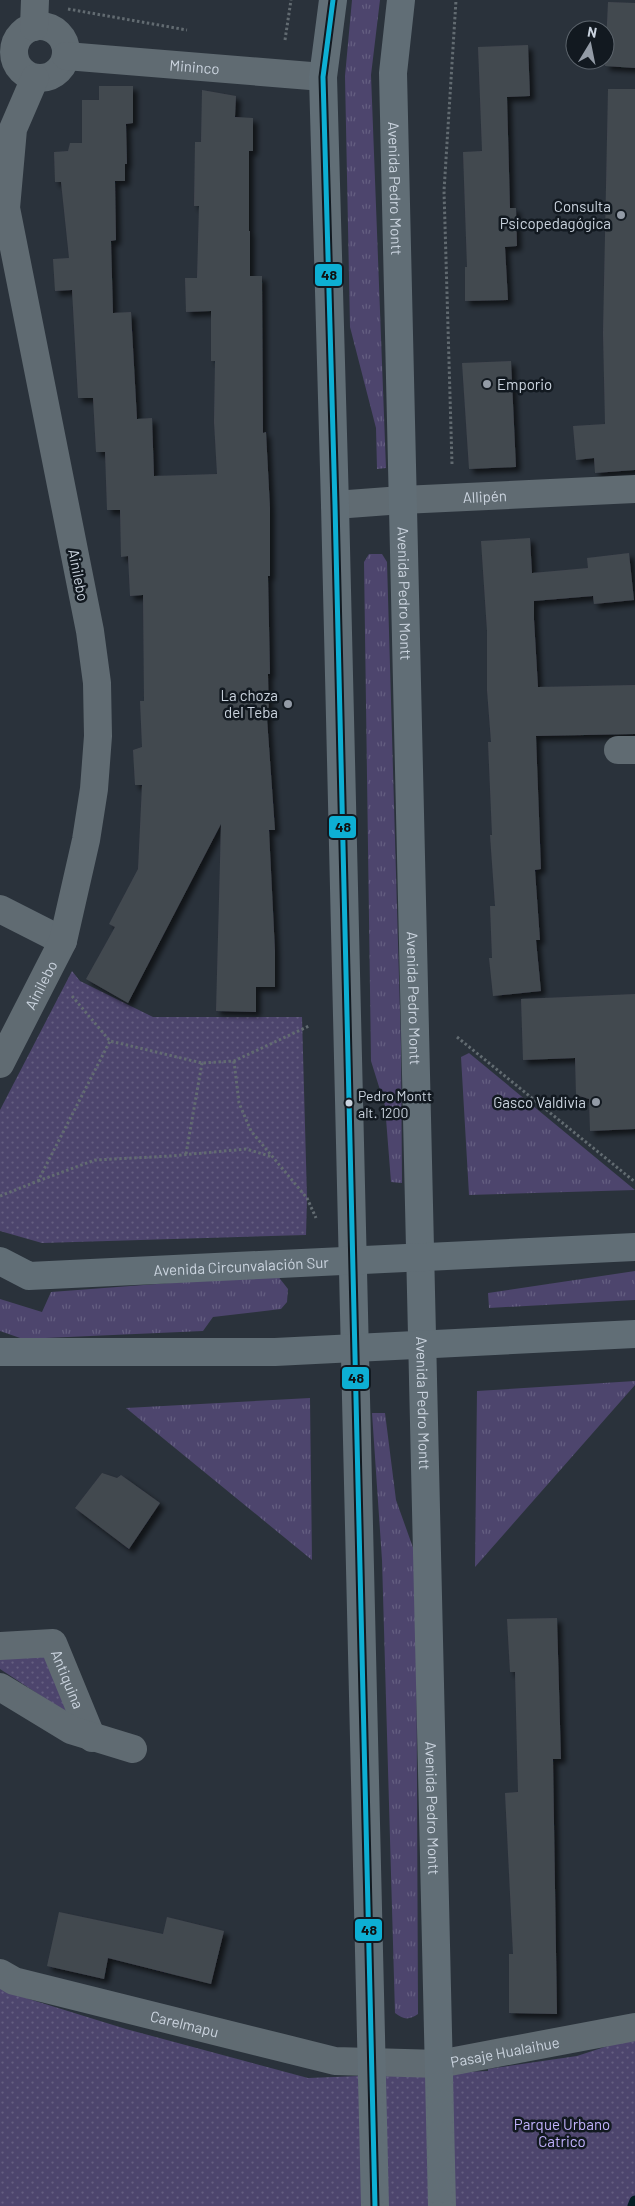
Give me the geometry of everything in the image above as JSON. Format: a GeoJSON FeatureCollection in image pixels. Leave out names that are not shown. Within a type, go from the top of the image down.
{"type":"FeatureCollection","features":[{"type":"Feature","properties":{"kind":"main road"},"geometry":{"type":"LineString","coordinates":[[333,0],[323,77],[335,505],[375,2206]]}},
{"type":"Feature","properties":{"kind":"main road","name":"Avenida Pedro Montt"},"geometry":{"type":"LineString","coordinates":[[401,0],[393,73],[442,2206]]}},
{"type":"Feature","properties":{"kind":"main road","name":"Avenida Circunvalación Sur"},"geometry":{"type":"LineString","coordinates":[[0,1261],[29,1276],[635,1247]]}},
{"type":"Feature","properties":{"kind":"main road"},"geometry":{"type":"LineString","coordinates":[[0,1352],[275,1352],[635,1334]]}},
{"type":"Feature","properties":{"kind":"street"},"geometry":{"type":"LineString","coordinates":[[35,10],[51,29],[58,33],[66,48],[66,56],[59,71],[52,76],[35,78],[20,69],[14,53],[20,37],[35,10]]}},
{"type":"Feature","properties":{"kind":"street","name":"Mininco"},"geometry":{"type":"LineString","coordinates":[[66,56],[323,77]]}},
{"type":"Feature","properties":{"kind":"street","name":"Ainilebo"},"geometry":{"type":"LineString","coordinates":[[0,1064],[63,941],[86,840],[94,789],[98,736],[96,683],[90,631],[3,207],[6,132],[35,78]]}},
{"type":"Feature","properties":{"kind":"street","name":"Allipén"},"geometry":{"type":"LineString","coordinates":[[335,505],[635,489]]}},
{"type":"Feature","properties":{"kind":"street"},"geometry":{"type":"LineString","coordinates":[[0,909],[63,941]]}},
{"type":"Feature","properties":{"kind":"street","name":"Antiquina"},"geometry":{"type":"LineString","coordinates":[[0,1646],[53,1643],[92,1738]]}},
{"type":"Feature","properties":{"kind":"street","name":"Antiquina"},"geometry":{"type":"LineString","coordinates":[[0,1687],[71,1730],[133,1749]]}},
{"type":"Feature","properties":{"kind":"street","name":"Carelmapu"},"geometry":{"type":"LineString","coordinates":[[0,1973],[14,1981],[335,2062],[373,2062]]}},
{"type":"Feature","properties":{"kind":"street","name":"Pasaje Hualaihue"},"geometry":{"type":"LineString","coordinates":[[373,2062],[439,2064],[635,2027]]}},
{"type":"Feature","properties":{"kind":"path"},"geometry":{"type":"LineString","coordinates":[[284,48],[291,0]]}},
{"type":"Feature","properties":{"kind":"path"},"geometry":{"type":"LineString","coordinates":[[452,464],[444,191],[456,0]]}},
{"type":"Feature","properties":{"kind":"path"},"geometry":{"type":"LineString","coordinates":[[35,10],[189,31]]}},
{"type":"Feature","properties":{"kind":"path"},"geometry":{"type":"LineString","coordinates":[[70,994],[110,1041],[202,1064],[234,1061],[309,1026]]}},
{"type":"Feature","properties":{"kind":"path"},"geometry":{"type":"LineString","coordinates":[[457,1037],[635,1182]]}},
{"type":"Feature","properties":{"kind":"path"},"geometry":{"type":"LineString","coordinates":[[38,1180],[110,1041]]}},
{"type":"Feature","properties":{"kind":"path"},"geometry":{"type":"LineString","coordinates":[[234,1061],[239,1103],[251,1131],[307,1198],[316,1218]]}},
{"type":"Feature","properties":{"kind":"path"},"geometry":{"type":"LineString","coordinates":[[186,1154],[202,1064]]}},
{"type":"Feature","properties":{"kind":"path"},"geometry":{"type":"LineString","coordinates":[[0,1196],[95,1160],[246,1149],[273,1157]]}},
{"type":"Feature","properties":{"kind":"green space"},"geometry":{"type":"Polygon","coordinates":[[[352,0],[380,0],[371,75],[386,468],[377,469],[376,428],[350,327],[345,76],[352,0]]]}},
{"type":"Feature","properties":{"kind":"green space"},"geometry":{"type":"Polygon","coordinates":[[[369,554],[382,554],[387,562],[401,1047],[402,1183],[391,1182],[385,1106],[371,1061],[364,562],[369,554]]]}},
{"type":"Feature","properties":{"kind":"green space"},"geometry":{"type":"Polygon","coordinates":[[[72,971],[80,981],[153,1017],[302,1017],[307,1198],[306,1235],[42,1243],[0,1231],[0,1110],[72,971]]]}},
{"type":"Feature","properties":{"kind":"green space"},"geometry":{"type":"Polygon","coordinates":[[[469,1053],[635,1190],[469,1195],[461,1057],[469,1053]]]}},
{"type":"Feature","properties":{"kind":"green space"},"geometry":{"type":"Polygon","coordinates":[[[635,1271],[635,1300],[489,1308],[488,1293],[635,1271]]]}},
{"type":"Feature","properties":{"kind":"green space"},"geometry":{"type":"Polygon","coordinates":[[[277,1275],[288,1289],[287,1302],[281,1309],[213,1317],[203,1331],[23,1339],[0,1331],[0,1299],[42,1312],[51,1292],[277,1275]]]}},
{"type":"Feature","properties":{"kind":"green space"},"geometry":{"type":"Polygon","coordinates":[[[635,1381],[635,1385],[475,1567],[477,1391],[635,1381]]]}},
{"type":"Feature","properties":{"kind":"green space"},"geometry":{"type":"Polygon","coordinates":[[[310,1398],[312,1560],[126,1408],[310,1398]]]}},
{"type":"Feature","properties":{"kind":"green space"},"geometry":{"type":"Polygon","coordinates":[[[372,1413],[385,1413],[396,1500],[416,1556],[418,2014],[406,2018],[395,2013],[382,1560],[372,1413]]]}},
{"type":"Feature","properties":{"kind":"green space"},"geometry":{"type":"Polygon","coordinates":[[[45,1654],[73,1717],[0,1669],[0,1659],[45,1654]]]}},
{"type":"Feature","properties":{"kind":"green space","name":"Parque Urbano Catrico"},"geometry":{"type":"Polygon","coordinates":[[[0,1987],[29,1999],[126,2029],[308,2078],[488,2071],[488,2069],[577,2056],[635,2037],[635,2206],[0,2206],[0,1987]]]}},
{"type":"Feature","properties":{"kind":"building"},"geometry":{"type":"Polygon","coordinates":[[[608,2],[635,3],[635,68],[615,67],[615,20],[607,20],[608,2]]]}},
{"type":"Feature","properties":{"kind":"building"},"geometry":{"type":"Polygon","coordinates":[[[528,45],[530,96],[507,97],[510,208],[516,208],[517,246],[505,247],[508,300],[465,301],[465,267],[467,267],[463,152],[482,151],[478,47],[528,45]]]}},
{"type":"Feature","properties":{"kind":"building"},"geometry":{"type":"Polygon","coordinates":[[[99,86],[133,86],[133,123],[126,124],[127,164],[125,164],[125,181],[115,181],[116,240],[111,241],[113,313],[131,312],[137,419],[152,418],[154,476],[217,474],[214,422],[215,361],[211,361],[211,311],[186,312],[185,278],[197,278],[199,206],[194,206],[195,142],[201,142],[202,90],[236,96],[235,117],[253,118],[253,151],[249,151],[250,276],[262,276],[263,433],[266,432],[270,508],[270,576],[268,576],[270,674],[268,674],[269,718],[267,718],[275,830],[269,830],[275,987],[256,987],[256,1012],[216,1011],[221,824],[128,1003],[86,979],[115,927],[109,924],[138,869],[142,785],[135,785],[133,750],[142,747],[140,701],[144,701],[143,595],[130,596],[128,556],[121,557],[120,510],[107,510],[105,452],[96,452],[93,398],[78,398],[72,290],[55,291],[53,259],[69,258],[61,182],[55,182],[54,152],[68,151],[70,143],[82,143],[82,100],[99,100],[99,86]]]}},
{"type":"Feature","properties":{"kind":"building"},"geometry":{"type":"Polygon","coordinates":[[[608,89],[635,89],[635,470],[595,473],[594,458],[576,460],[573,426],[605,424],[603,333],[608,89]]]}},
{"type":"Feature","properties":{"kind":"building"},"geometry":{"type":"Polygon","coordinates":[[[511,361],[516,467],[469,469],[462,363],[511,361]]]}},
{"type":"Feature","properties":{"kind":"building"},"geometry":{"type":"Polygon","coordinates":[[[530,538],[532,573],[588,568],[587,558],[629,553],[634,600],[594,604],[593,596],[534,601],[534,619],[538,687],[635,685],[635,734],[536,736],[541,869],[535,870],[540,940],[536,940],[541,991],[493,996],[489,958],[492,958],[490,906],[495,906],[490,835],[492,835],[488,742],[491,742],[487,690],[487,631],[481,541],[530,538]]]}},
{"type":"Feature","properties":{"kind":"building"},"geometry":{"type":"Polygon","coordinates":[[[635,994],[635,1129],[590,1131],[589,1099],[576,1095],[575,1058],[523,1060],[521,999],[635,994]]]}},
{"type":"Feature","properties":{"kind":"building"},"geometry":{"type":"Polygon","coordinates":[[[102,1473],[117,1478],[121,1475],[160,1503],[129,1549],[75,1508],[102,1473]]]}},
{"type":"Feature","properties":{"kind":"building"},"geometry":{"type":"Polygon","coordinates":[[[557,1618],[561,1759],[553,1759],[557,2014],[509,2013],[509,1954],[513,1954],[505,1793],[518,1792],[515,1672],[510,1672],[507,1619],[557,1618]]]}},
{"type":"Feature","properties":{"kind":"building"},"geometry":{"type":"Polygon","coordinates":[[[59,1912],[163,1934],[167,1917],[224,1931],[211,1984],[108,1958],[104,1979],[47,1966],[59,1912]]]}},
{"type":"Feature","properties":{"kind":"waterway"},"geometry":{"type":"LineString","coordinates":[[633,2206],[635,2201]]}},
{"type":"Feature","properties":{"kind":"transit line","name":"48"},"geometry":{"type":"LineString","coordinates":[[333,0],[323,77],[335,505],[375,2206]]}},
{"type":"Feature","properties":{"kind":"place","name":"Consulta Psicopedagógica"},"geometry":{"type":"Point","coordinates":[621,215]}},
{"type":"Feature","properties":{"kind":"place","name":"Emporio"},"geometry":{"type":"Point","coordinates":[487,384]}},
{"type":"Feature","properties":{"kind":"place","name":"La choza del Teba"},"geometry":{"type":"Point","coordinates":[288,704]}},
{"type":"Feature","properties":{"kind":"place","name":"Gasco Valdivia"},"geometry":{"type":"Point","coordinates":[596,1102]}},
{"type":"Feature","properties":{"kind":"place","name":"Pedro Montt alt. 1200"},"geometry":{"type":"Point","coordinates":[349,1103]}}]}
